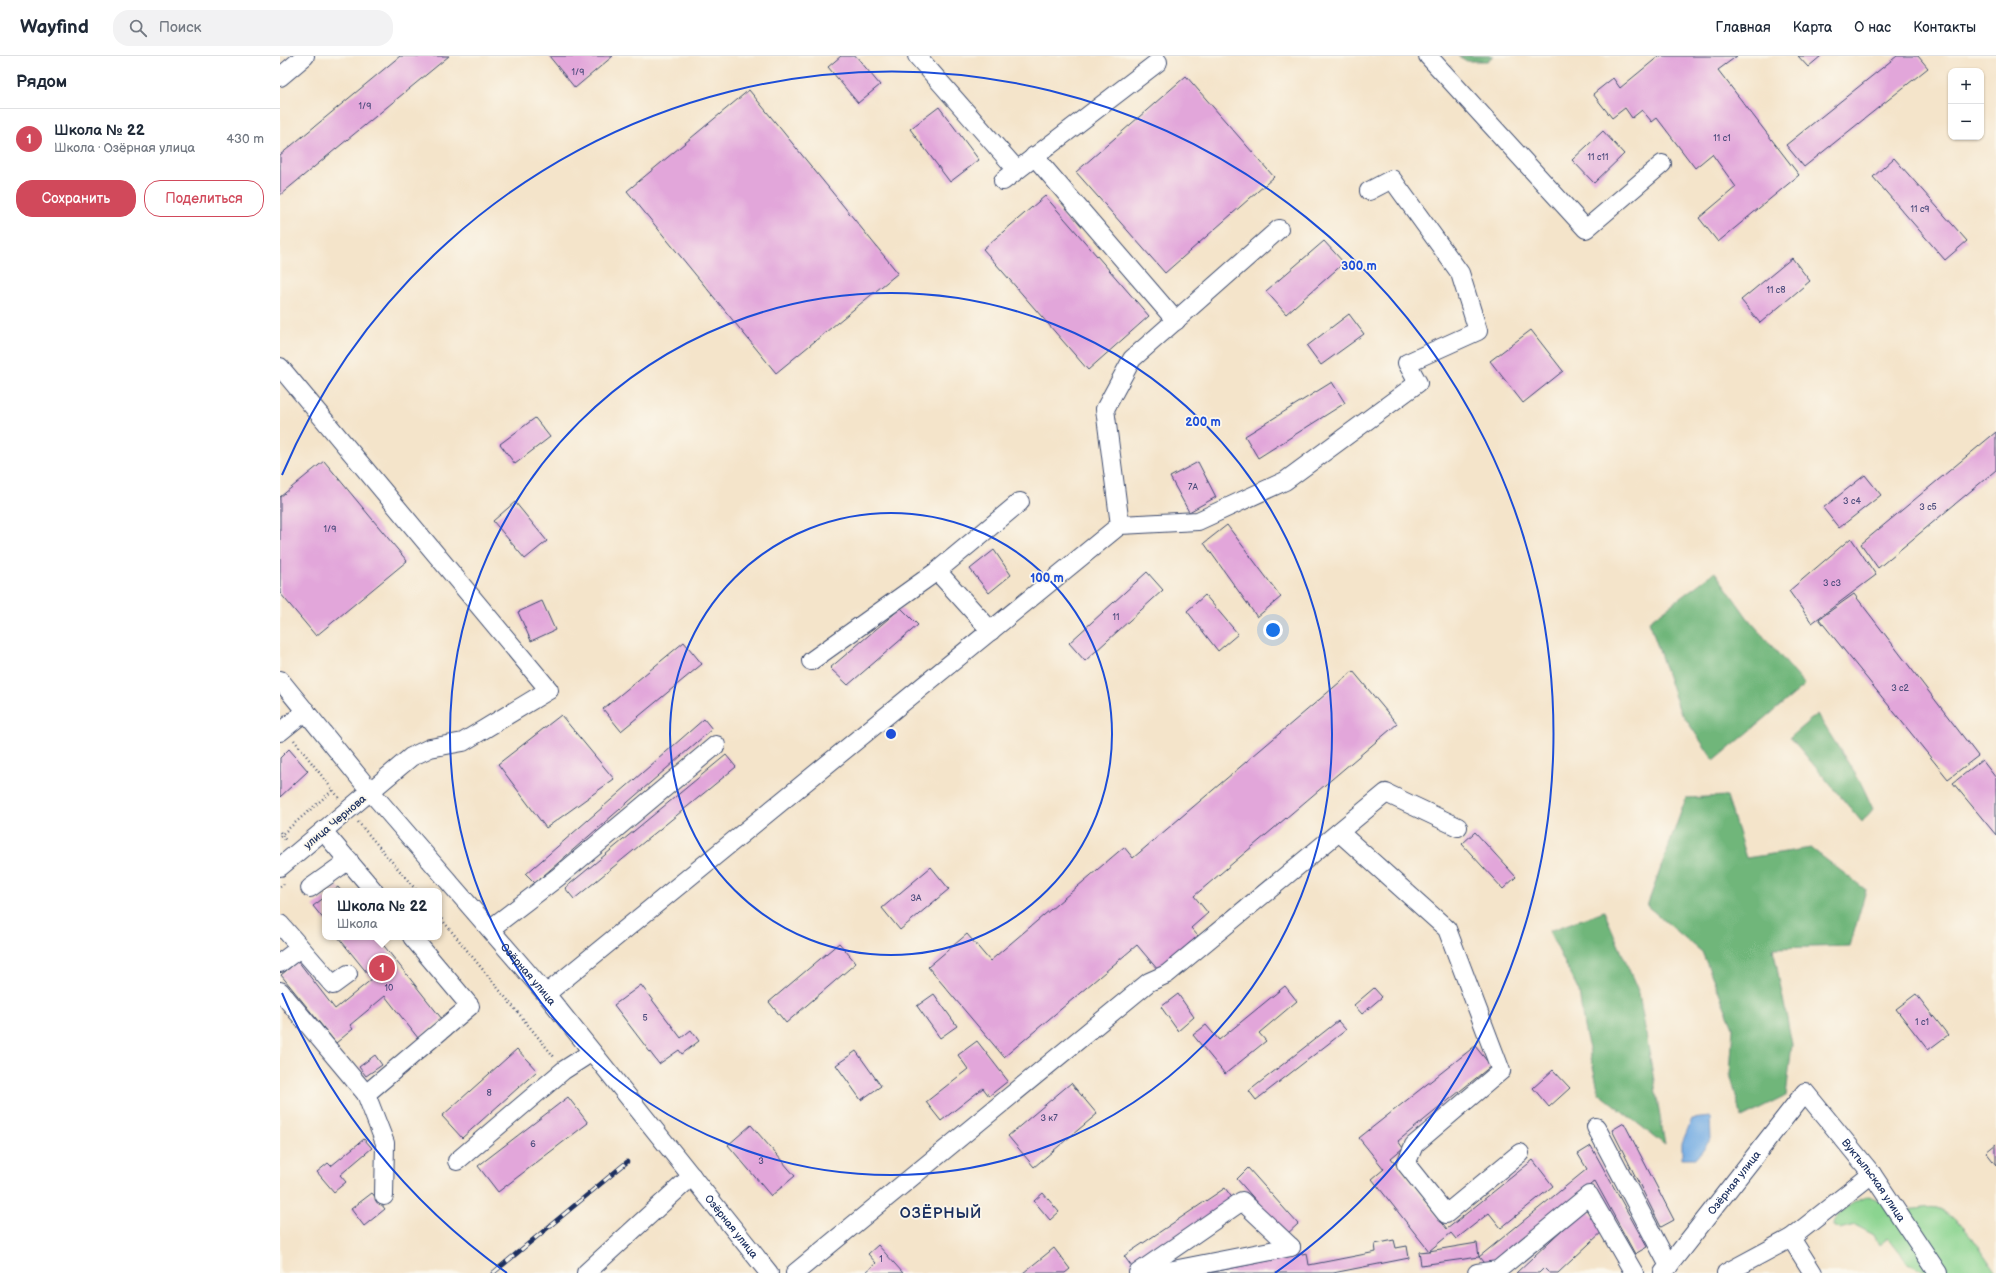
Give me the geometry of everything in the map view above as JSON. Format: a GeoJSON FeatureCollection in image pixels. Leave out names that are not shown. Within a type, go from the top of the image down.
{"type":"FeatureCollection","features":[{"type":"Feature","properties":{"kind":"street"},"geometry":{"type":"LineString","coordinates":[[280,78],[305,56]]}},
{"type":"Feature","properties":{"kind":"street"},"geometry":{"type":"LineString","coordinates":[[917,56],[1017,170]]}},
{"type":"Feature","properties":{"kind":"street"},"geometry":{"type":"LineString","coordinates":[[1428,56],[1586,229],[1662,164]]}},
{"type":"Feature","properties":{"kind":"street"},"geometry":{"type":"LineString","coordinates":[[1003,182],[1034,156],[1158,62]]}},
{"type":"Feature","properties":{"kind":"street"},"geometry":{"type":"LineString","coordinates":[[1034,156],[1176,321]]}},
{"type":"Feature","properties":{"kind":"street"},"geometry":{"type":"LineString","coordinates":[[546,994],[1120,525],[1198,522],[1285,482],[1418,383],[1407,362],[1478,332],[1460,273],[1392,179],[1369,191]]}},
{"type":"Feature","properties":{"kind":"street"},"geometry":{"type":"LineString","coordinates":[[1120,525],[1105,409],[1132,360],[1279,228]]}},
{"type":"Feature","properties":{"kind":"street","name":"улица Чернова"},"geometry":{"type":"LineString","coordinates":[[280,367],[549,690],[463,742],[430,748],[411,757],[280,867]]}},
{"type":"Feature","properties":{"kind":"street"},"geometry":{"type":"LineString","coordinates":[[812,661],[937,571],[1020,502]]}},
{"type":"Feature","properties":{"kind":"street"},"geometry":{"type":"LineString","coordinates":[[937,571],[991,631]]}},
{"type":"Feature","properties":{"kind":"street","name":"Озёрная улица"},"geometry":{"type":"LineString","coordinates":[[280,680],[370,792],[546,994],[769,1273]]}},
{"type":"Feature","properties":{"kind":"street"},"geometry":{"type":"LineString","coordinates":[[280,732],[306,711]]}},
{"type":"Feature","properties":{"kind":"street"},"geometry":{"type":"LineString","coordinates":[[490,929],[558,877],[716,745]]}},
{"type":"Feature","properties":{"kind":"street"},"geometry":{"type":"LineString","coordinates":[[795,1273],[1149,982],[1167,974],[1386,793],[1458,828]]}},
{"type":"Feature","properties":{"kind":"street"},"geometry":{"type":"LineString","coordinates":[[324,831],[372,888]]}},
{"type":"Feature","properties":{"kind":"street"},"geometry":{"type":"LineString","coordinates":[[1339,832],[1447,929],[1501,1071],[1414,1145],[1406,1164],[1446,1214],[1520,1153]]}},
{"type":"Feature","properties":{"kind":"street"},"geometry":{"type":"LineString","coordinates":[[310,888],[349,860]]}},
{"type":"Feature","properties":{"kind":"street"},"geometry":{"type":"LineString","coordinates":[[280,924],[333,985],[348,974]]}},
{"type":"Feature","properties":{"kind":"street"},"geometry":{"type":"LineString","coordinates":[[366,1094],[470,1006],[415,940]]}},
{"type":"Feature","properties":{"kind":"street"},"geometry":{"type":"LineString","coordinates":[[280,963],[300,948]]}},
{"type":"Feature","properties":{"kind":"street"},"geometry":{"type":"LineString","coordinates":[[280,991],[366,1094],[384,1143],[384,1196]]}},
{"type":"Feature","properties":{"kind":"street"},"geometry":{"type":"LineString","coordinates":[[457,1161],[564,1070],[592,1052]]}},
{"type":"Feature","properties":{"kind":"street","name":"Озёрная улица"},"geometry":{"type":"LineString","coordinates":[[1666,1270],[1805,1092]]}},
{"type":"Feature","properties":{"kind":"street","name":"Вуктыльская улица"},"geometry":{"type":"LineString","coordinates":[[1805,1092],[1872,1174],[1938,1273]]}},
{"type":"Feature","properties":{"kind":"street"},"geometry":{"type":"LineString","coordinates":[[1596,1127],[1666,1270]]}},
{"type":"Feature","properties":{"kind":"street"},"geometry":{"type":"LineString","coordinates":[[1726,1273],[1791,1238],[1872,1174]]}},
{"type":"Feature","properties":{"kind":"street"},"geometry":{"type":"LineString","coordinates":[[586,1273],[692,1176]]}},
{"type":"Feature","properties":{"kind":"street"},"geometry":{"type":"LineString","coordinates":[[1477,1273],[1498,1270],[1589,1195],[1634,1273]]}},
{"type":"Feature","properties":{"kind":"street"},"geometry":{"type":"LineString","coordinates":[[1138,1273],[1242,1202],[1291,1248],[1203,1269],[1158,1273]]}},
{"type":"Feature","properties":{"kind":"street"},"geometry":{"type":"LineString","coordinates":[[1791,1238],[1813,1273]]}},
{"type":"Feature","properties":{"kind":"path"},"geometry":{"type":"LineString","coordinates":[[280,836],[333,790]]}},
{"type":"Feature","properties":{"kind":"path"},"geometry":{"type":"LineString","coordinates":[[442,920],[564,1070]]}},
{"type":"Feature","properties":{"kind":"green space"},"geometry":{"type":"Polygon","coordinates":[[[1458,56],[1493,56],[1487,61],[1467,61],[1458,56]]]}},
{"type":"Feature","properties":{"kind":"green space"},"geometry":{"type":"Polygon","coordinates":[[[1715,572],[1747,617],[1805,685],[1714,761],[1679,709],[1649,621],[1715,572]]]}},
{"type":"Feature","properties":{"kind":"green space"},"geometry":{"type":"Polygon","coordinates":[[[1817,714],[1861,783],[1873,809],[1862,822],[1790,737],[1817,714]]]}},
{"type":"Feature","properties":{"kind":"green space"},"geometry":{"type":"Polygon","coordinates":[[[1727,796],[1746,858],[1811,848],[1866,890],[1850,946],[1773,948],[1792,1044],[1786,1096],[1742,1118],[1730,1074],[1733,1027],[1702,952],[1647,906],[1686,798],[1727,796]]]}},
{"type":"Feature","properties":{"kind":"green space"},"geometry":{"type":"Polygon","coordinates":[[[1604,911],[1639,993],[1665,1145],[1599,1093],[1584,1027],[1579,992],[1549,931],[1604,911]]]}},
{"type":"Feature","properties":{"kind":"green space"},"geometry":{"type":"Polygon","coordinates":[[[1869,1196],[1887,1204],[1902,1208],[1937,1208],[1945,1212],[1962,1226],[1996,1273],[1928,1273],[1907,1262],[1888,1238],[1879,1245],[1874,1235],[1855,1225],[1839,1229],[1833,1226],[1837,1216],[1847,1207],[1869,1196]]]}},
{"type":"Feature","properties":{"kind":"water"},"geometry":{"type":"Polygon","coordinates":[[[1710,1117],[1711,1139],[1696,1158],[1682,1158],[1682,1143],[1692,1119],[1710,1117]]]}},
{"type":"Feature","properties":{"kind":"building"},"geometry":{"type":"Polygon","coordinates":[[[400,56],[449,56],[280,195],[280,155],[400,56]]]}},
{"type":"Feature","properties":{"kind":"building"},"geometry":{"type":"Polygon","coordinates":[[[549,56],[613,56],[575,88],[549,56]]]}},
{"type":"Feature","properties":{"kind":"building"},"geometry":{"type":"Polygon","coordinates":[[[841,56],[856,56],[880,85],[858,103],[828,67],[841,56]]]}},
{"type":"Feature","properties":{"kind":"building"},"geometry":{"type":"Polygon","coordinates":[[[1659,56],[1737,56],[1718,70],[1799,175],[1718,242],[1699,218],[1736,187],[1712,154],[1695,168],[1657,118],[1652,122],[1642,110],[1632,118],[1625,108],[1612,118],[1593,94],[1613,78],[1620,88],[1659,56]]]}},
{"type":"Feature","properties":{"kind":"building"},"geometry":{"type":"Polygon","coordinates":[[[1798,56],[1821,56],[1808,67],[1798,56]]]}},
{"type":"Feature","properties":{"kind":"building"},"geometry":{"type":"Polygon","coordinates":[[[1897,56],[1918,56],[1928,68],[1804,167],[1786,145],[1897,56]]]}},
{"type":"Feature","properties":{"kind":"building"},"geometry":{"type":"Polygon","coordinates":[[[1186,76],[1274,177],[1165,273],[1076,172],[1186,76]]]}},
{"type":"Feature","properties":{"kind":"building"},"geometry":{"type":"Polygon","coordinates":[[[749,90],[898,273],[776,373],[627,191],[749,90]]]}},
{"type":"Feature","properties":{"kind":"building"},"geometry":{"type":"Polygon","coordinates":[[[939,107],[979,160],[950,182],[910,129],[939,107]]]}},
{"type":"Feature","properties":{"kind":"building"},"geometry":{"type":"Polygon","coordinates":[[[1603,131],[1624,154],[1594,183],[1572,160],[1603,131]]]}},
{"type":"Feature","properties":{"kind":"building"},"geometry":{"type":"Polygon","coordinates":[[[1894,158],[1967,241],[1945,260],[1873,177],[1894,158]]]}},
{"type":"Feature","properties":{"kind":"building"},"geometry":{"type":"Polygon","coordinates":[[[1045,196],[1149,316],[1088,370],[983,249],[1045,196]]]}},
{"type":"Feature","properties":{"kind":"building"},"geometry":{"type":"Polygon","coordinates":[[[1324,241],[1344,263],[1286,314],[1266,291],[1324,241]]]}},
{"type":"Feature","properties":{"kind":"building"},"geometry":{"type":"Polygon","coordinates":[[[1792,258],[1810,281],[1760,323],[1741,300],[1792,258]]]}},
{"type":"Feature","properties":{"kind":"building"},"geometry":{"type":"Polygon","coordinates":[[[1349,314],[1364,334],[1321,365],[1307,346],[1349,314]]]}},
{"type":"Feature","properties":{"kind":"building"},"geometry":{"type":"Polygon","coordinates":[[[1531,330],[1563,371],[1523,403],[1490,361],[1531,330]]]}},
{"type":"Feature","properties":{"kind":"building"},"geometry":{"type":"Polygon","coordinates":[[[1332,382],[1345,403],[1258,458],[1245,436],[1332,382]]]}},
{"type":"Feature","properties":{"kind":"building"},"geometry":{"type":"Polygon","coordinates":[[[535,418],[550,437],[515,464],[500,444],[535,418]]]}},
{"type":"Feature","properties":{"kind":"building"},"geometry":{"type":"Polygon","coordinates":[[[1996,432],[1996,470],[1878,568],[1861,544],[1996,432]]]}},
{"type":"Feature","properties":{"kind":"building"},"geometry":{"type":"Polygon","coordinates":[[[324,461],[407,561],[316,636],[280,593],[280,497],[324,461]]]}},
{"type":"Feature","properties":{"kind":"building"},"geometry":{"type":"Polygon","coordinates":[[[1198,462],[1216,497],[1189,512],[1170,477],[1198,462]]]}},
{"type":"Feature","properties":{"kind":"building"},"geometry":{"type":"Polygon","coordinates":[[[1865,475],[1881,495],[1839,528],[1823,508],[1865,475]]]}},
{"type":"Feature","properties":{"kind":"building"},"geometry":{"type":"Polygon","coordinates":[[[515,502],[547,541],[525,559],[493,521],[515,502]]]}},
{"type":"Feature","properties":{"kind":"building"},"geometry":{"type":"Polygon","coordinates":[[[1227,525],[1281,597],[1257,617],[1204,543],[1227,525]]]}},
{"type":"Feature","properties":{"kind":"building"},"geometry":{"type":"Polygon","coordinates":[[[1851,538],[1876,575],[1812,623],[1789,591],[1851,538]]]}},
{"type":"Feature","properties":{"kind":"building"},"geometry":{"type":"Polygon","coordinates":[[[994,550],[1011,575],[989,593],[970,569],[994,550]]]}},
{"type":"Feature","properties":{"kind":"building"},"geometry":{"type":"Polygon","coordinates":[[[1147,572],[1163,590],[1085,661],[1069,643],[1147,572]]]}},
{"type":"Feature","properties":{"kind":"building"},"geometry":{"type":"Polygon","coordinates":[[[1854,594],[1978,756],[1948,779],[1819,619],[1854,594]]]}},
{"type":"Feature","properties":{"kind":"building"},"geometry":{"type":"Polygon","coordinates":[[[1205,595],[1238,634],[1218,651],[1187,611],[1205,595]]]}},
{"type":"Feature","properties":{"kind":"building"},"geometry":{"type":"Polygon","coordinates":[[[542,601],[555,630],[531,641],[518,612],[542,601]]]}},
{"type":"Feature","properties":{"kind":"building"},"geometry":{"type":"Polygon","coordinates":[[[901,608],[918,625],[848,685],[830,668],[901,608]]]}},
{"type":"Feature","properties":{"kind":"building"},"geometry":{"type":"Polygon","coordinates":[[[684,642],[702,664],[621,731],[603,709],[684,642]]]}},
{"type":"Feature","properties":{"kind":"building"},"geometry":{"type":"Polygon","coordinates":[[[1353,671],[1397,724],[1194,896],[1208,913],[1191,928],[1198,936],[1158,970],[1137,945],[1004,1057],[928,967],[967,934],[990,961],[1124,847],[1133,858],[1353,671]]]}},
{"type":"Feature","properties":{"kind":"building"},"geometry":{"type":"Polygon","coordinates":[[[561,715],[614,779],[546,828],[498,764],[561,715]]]}},
{"type":"Feature","properties":{"kind":"building"},"geometry":{"type":"Polygon","coordinates":[[[704,719],[712,729],[535,883],[526,874],[704,719]]]}},
{"type":"Feature","properties":{"kind":"building"},"geometry":{"type":"Polygon","coordinates":[[[289,749],[308,771],[280,797],[280,758],[289,749]]]}},
{"type":"Feature","properties":{"kind":"building"},"geometry":{"type":"Polygon","coordinates":[[[726,755],[736,767],[574,899],[565,888],[726,755]]]}},
{"type":"Feature","properties":{"kind":"building"},"geometry":{"type":"Polygon","coordinates":[[[1982,760],[1996,778],[1996,835],[1953,783],[1982,760]]]}},
{"type":"Feature","properties":{"kind":"building"},"geometry":{"type":"Polygon","coordinates":[[[1475,832],[1516,877],[1503,889],[1462,844],[1475,832]]]}},
{"type":"Feature","properties":{"kind":"building"},"geometry":{"type":"Polygon","coordinates":[[[931,867],[949,889],[900,930],[882,908],[931,867]]]}},
{"type":"Feature","properties":{"kind":"building"},"geometry":{"type":"Polygon","coordinates":[[[322,899],[322,917],[313,906],[322,899]]]}},
{"type":"Feature","properties":{"kind":"building"},"geometry":{"type":"Polygon","coordinates":[[[340,940],[379,940],[442,1019],[418,1038],[385,996],[350,1025],[353,1029],[336,1043],[281,975],[298,961],[335,1009],[372,979],[340,940]]]}},
{"type":"Feature","properties":{"kind":"building"},"geometry":{"type":"Polygon","coordinates":[[[839,943],[856,963],[786,1023],[769,1002],[839,943]]]}},
{"type":"Feature","properties":{"kind":"building"},"geometry":{"type":"Polygon","coordinates":[[[641,985],[681,1038],[691,1030],[699,1041],[682,1054],[679,1050],[659,1064],[614,1005],[641,985]]]}},
{"type":"Feature","properties":{"kind":"building"},"geometry":{"type":"Polygon","coordinates":[[[1285,986],[1297,1001],[1259,1033],[1266,1041],[1225,1074],[1193,1035],[1206,1025],[1219,1040],[1285,986]]]}},
{"type":"Feature","properties":{"kind":"building"},"geometry":{"type":"Polygon","coordinates":[[[1374,988],[1382,997],[1362,1014],[1354,1005],[1374,988]]]}},
{"type":"Feature","properties":{"kind":"building"},"geometry":{"type":"Polygon","coordinates":[[[934,994],[957,1026],[940,1038],[917,1006],[934,994]]]}},
{"type":"Feature","properties":{"kind":"building"},"geometry":{"type":"Polygon","coordinates":[[[1178,994],[1194,1017],[1178,1031],[1161,1007],[1178,994]]]}},
{"type":"Feature","properties":{"kind":"building"},"geometry":{"type":"Polygon","coordinates":[[[1916,994],[1948,1035],[1928,1050],[1896,1009],[1916,994]]]}},
{"type":"Feature","properties":{"kind":"building"},"geometry":{"type":"Polygon","coordinates":[[[1338,1021],[1346,1030],[1256,1100],[1249,1091],[1338,1021]]]}},
{"type":"Feature","properties":{"kind":"building"},"geometry":{"type":"Polygon","coordinates":[[[977,1041],[1008,1081],[989,1096],[983,1088],[941,1121],[926,1102],[968,1069],[958,1055],[977,1041]]]}},
{"type":"Feature","properties":{"kind":"building"},"geometry":{"type":"Polygon","coordinates":[[[1475,1046],[1491,1066],[1398,1141],[1403,1148],[1391,1158],[1447,1229],[1533,1160],[1553,1186],[1501,1228],[1489,1213],[1456,1239],[1451,1233],[1429,1251],[1372,1179],[1384,1169],[1359,1138],[1475,1046]]]}},
{"type":"Feature","properties":{"kind":"building"},"geometry":{"type":"Polygon","coordinates":[[[517,1049],[537,1071],[462,1138],[442,1116],[517,1049]]]}},
{"type":"Feature","properties":{"kind":"building"},"geometry":{"type":"Polygon","coordinates":[[[856,1051],[881,1086],[861,1100],[836,1065],[856,1051]]]}},
{"type":"Feature","properties":{"kind":"building"},"geometry":{"type":"Polygon","coordinates":[[[375,1055],[382,1065],[366,1076],[359,1067],[375,1055]]]}},
{"type":"Feature","properties":{"kind":"building"},"geometry":{"type":"Polygon","coordinates":[[[1553,1070],[1570,1088],[1549,1107],[1533,1088],[1553,1070]]]}},
{"type":"Feature","properties":{"kind":"building"},"geometry":{"type":"Polygon","coordinates":[[[1071,1083],[1097,1114],[1034,1167],[1008,1136],[1071,1083]]]}},
{"type":"Feature","properties":{"kind":"building"},"geometry":{"type":"Polygon","coordinates":[[[568,1097],[588,1123],[498,1192],[478,1166],[568,1097]]]}},
{"type":"Feature","properties":{"kind":"building"},"geometry":{"type":"Polygon","coordinates":[[[1624,1123],[1674,1220],[1661,1227],[1612,1130],[1624,1123]]]}},
{"type":"Feature","properties":{"kind":"building"},"geometry":{"type":"Polygon","coordinates":[[[751,1125],[795,1176],[771,1196],[728,1145],[751,1125]]]}},
{"type":"Feature","properties":{"kind":"building"},"geometry":{"type":"Polygon","coordinates":[[[364,1139],[372,1148],[340,1175],[346,1182],[334,1192],[317,1172],[328,1163],[331,1166],[364,1139]]]}},
{"type":"Feature","properties":{"kind":"building"},"geometry":{"type":"Polygon","coordinates":[[[1996,1144],[1996,1165],[1986,1152],[1996,1144]]]}},
{"type":"Feature","properties":{"kind":"building"},"geometry":{"type":"Polygon","coordinates":[[[1591,1146],[1647,1247],[1635,1254],[1595,1181],[1488,1268],[1479,1257],[1587,1169],[1578,1154],[1591,1146]]]}},
{"type":"Feature","properties":{"kind":"building"},"geometry":{"type":"Polygon","coordinates":[[[1248,1168],[1298,1224],[1286,1235],[1237,1179],[1248,1168]]]}},
{"type":"Feature","properties":{"kind":"building"},"geometry":{"type":"Polygon","coordinates":[[[1225,1188],[1233,1199],[1132,1267],[1124,1256],[1225,1188]]]}},
{"type":"Feature","properties":{"kind":"building"},"geometry":{"type":"Polygon","coordinates":[[[372,1193],[385,1209],[364,1226],[351,1209],[372,1193]]]}},
{"type":"Feature","properties":{"kind":"building"},"geometry":{"type":"Polygon","coordinates":[[[1043,1193],[1059,1212],[1050,1220],[1034,1201],[1043,1193]]]}},
{"type":"Feature","properties":{"kind":"building"},"geometry":{"type":"Polygon","coordinates":[[[1585,1208],[1605,1229],[1558,1273],[1549,1273],[1544,1268],[1539,1273],[1516,1273],[1585,1208]]]}},
{"type":"Feature","properties":{"kind":"building"},"geometry":{"type":"Polygon","coordinates":[[[1394,1240],[1396,1248],[1407,1246],[1409,1258],[1333,1273],[1208,1273],[1307,1253],[1309,1265],[1376,1252],[1375,1244],[1394,1240]]]}},
{"type":"Feature","properties":{"kind":"building"},"geometry":{"type":"Polygon","coordinates":[[[1477,1243],[1479,1257],[1421,1265],[1419,1252],[1477,1243]]]}},
{"type":"Feature","properties":{"kind":"building"},"geometry":{"type":"Polygon","coordinates":[[[878,1245],[903,1273],[865,1273],[876,1263],[868,1254],[878,1245]]]}},
{"type":"Feature","properties":{"kind":"building"},"geometry":{"type":"Polygon","coordinates":[[[1054,1248],[1070,1269],[1065,1273],[1023,1273],[1054,1248]]]}},
{"type":"Feature","properties":{"kind":"railway"},"geometry":{"type":"LineString","coordinates":[[493,1273],[627,1162]]}},
{"type":"Feature","properties":{"kind":"place","name":"Школа № 22"},"geometry":{"type":"Point","coordinates":[382,968]}},
{"type":"Feature","properties":{"kind":"district","name":"ОЗЁРНЫЙ"},"geometry":{"type":"Point","coordinates":[941,1213]}}]}
